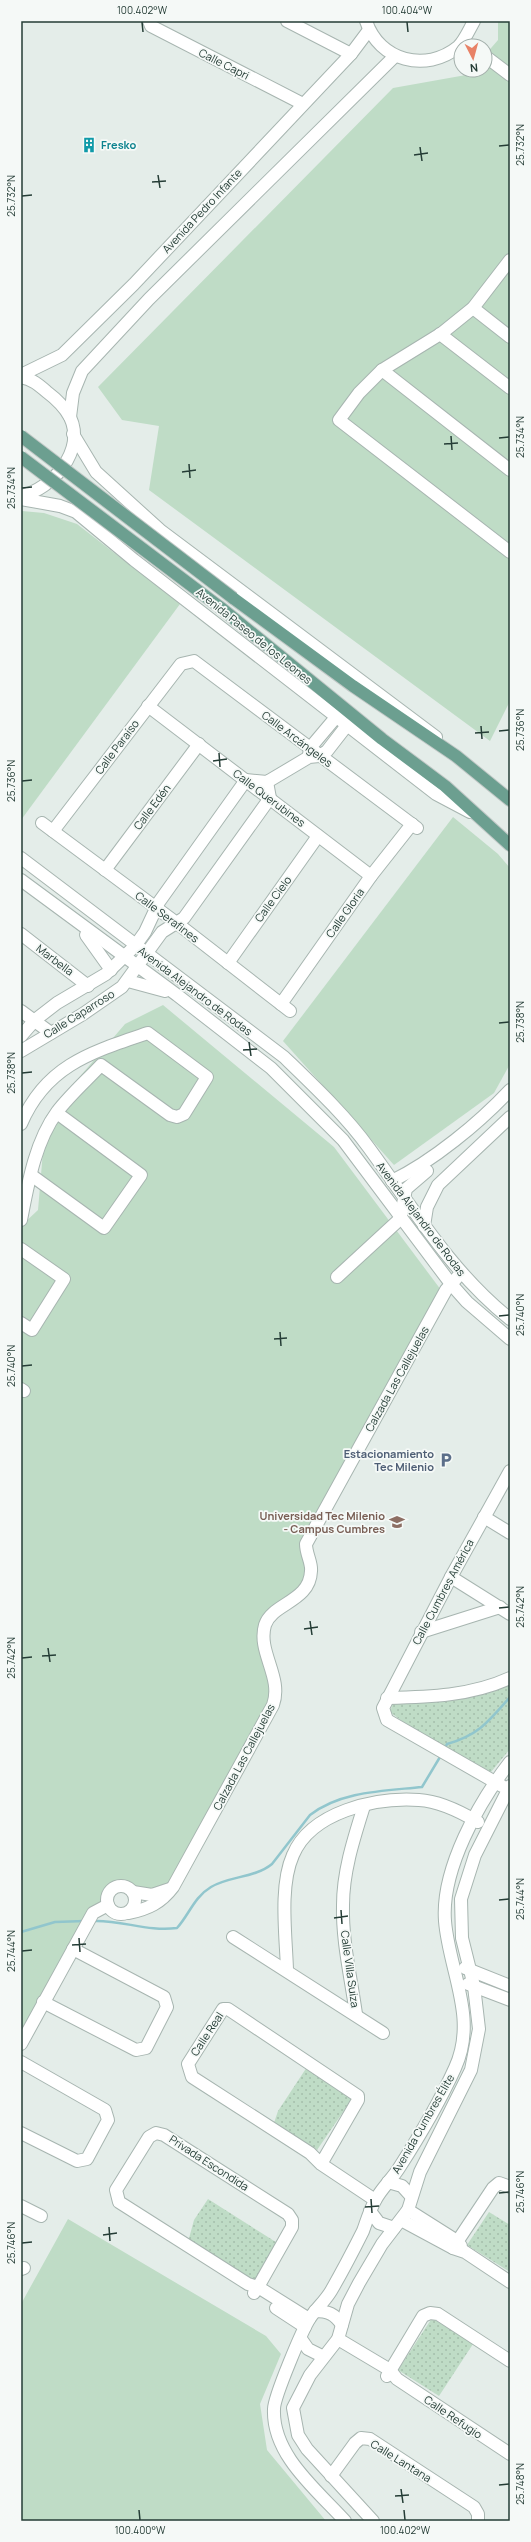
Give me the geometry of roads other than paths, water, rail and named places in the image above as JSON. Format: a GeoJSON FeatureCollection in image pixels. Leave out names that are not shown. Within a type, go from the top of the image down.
{"type":"FeatureCollection","features":[{"type":"Feature","properties":{"kind":"main road","name":"Avenida Paseo de los Leones"},"geometry":{"type":"LineString","coordinates":[[21,436],[234,598],[354,686],[456,756],[510,800]]}},
{"type":"Feature","properties":{"kind":"main road","name":"Avenida Paseo de los Leones"},"geometry":{"type":"LineString","coordinates":[[21,457],[221,608],[484,819],[510,845]]}},
{"type":"Feature","properties":{"kind":"street","name":"Calle Capri"},"geometry":{"type":"LineString","coordinates":[[149,21],[151,26],[303,104]]}},
{"type":"Feature","properties":{"kind":"street"},"geometry":{"type":"LineString","coordinates":[[287,21],[351,54]]}},
{"type":"Feature","properties":{"kind":"street"},"geometry":{"type":"LineString","coordinates":[[470,38],[474,21]]}},
{"type":"Feature","properties":{"kind":"street","name":"Avenida Pedro Infante"},"geometry":{"type":"LineString","coordinates":[[21,376],[62,355],[134,284],[351,54],[367,25]]}},
{"type":"Feature","properties":{"kind":"street"},"geometry":{"type":"LineString","coordinates":[[367,25],[380,45],[395,56],[411,61],[428,61],[444,56],[453,51]]}},
{"type":"Feature","properties":{"kind":"street"},"geometry":{"type":"LineString","coordinates":[[21,497],[31,494],[46,486],[58,474],[72,446],[73,434],[70,417],[73,393],[82,371],[149,299],[395,56]]}},
{"type":"Feature","properties":{"kind":"street"},"geometry":{"type":"LineString","coordinates":[[493,62],[510,75]]}},
{"type":"Feature","properties":{"kind":"street"},"geometry":{"type":"LineString","coordinates":[[510,260],[473,308],[440,334],[382,370],[359,393],[339,420],[510,552]]}},
{"type":"Feature","properties":{"kind":"street"},"geometry":{"type":"LineString","coordinates":[[473,308],[510,337]]}},
{"type":"Feature","properties":{"kind":"street"},"geometry":{"type":"LineString","coordinates":[[440,334],[510,388]]}},
{"type":"Feature","properties":{"kind":"street"},"geometry":{"type":"LineString","coordinates":[[382,370],[510,470]]}},
{"type":"Feature","properties":{"kind":"street"},"geometry":{"type":"LineString","coordinates":[[21,376],[29,378],[55,398],[70,417]]}},
{"type":"Feature","properties":{"kind":"street","name":"Avenida Paseo de los Leones"},"geometry":{"type":"LineString","coordinates":[[73,434],[96,472],[160,530],[427,729],[456,756]]}},
{"type":"Feature","properties":{"kind":"street","name":"Avenida Paseo de los Leones"},"geometry":{"type":"LineString","coordinates":[[21,497],[60,506],[76,512],[134,560],[348,724],[436,794],[484,819]]}},
{"type":"Feature","properties":{"kind":"street"},"geometry":{"type":"LineString","coordinates":[[134,560],[130,547],[134,535],[146,528],[160,530]]}},
{"type":"Feature","properties":{"kind":"street","name":"Calle Arcángeles"},"geometry":{"type":"LineString","coordinates":[[181,664],[194,661],[313,754],[414,826]]}},
{"type":"Feature","properties":{"kind":"street","name":"Calle Paraíso"},"geometry":{"type":"LineString","coordinates":[[53,831],[181,664]]}},
{"type":"Feature","properties":{"kind":"street","name":"Calle Querubines"},"geometry":{"type":"LineString","coordinates":[[148,706],[371,876]]}},
{"type":"Feature","properties":{"kind":"street"},"geometry":{"type":"LineString","coordinates":[[313,754],[337,716]]}},
{"type":"Feature","properties":{"kind":"street"},"geometry":{"type":"LineString","coordinates":[[246,780],[267,782],[313,754],[327,751],[348,724]]}},
{"type":"Feature","properties":{"kind":"street","name":"Calle Edén"},"geometry":{"type":"LineString","coordinates":[[105,870],[199,744]]}},
{"type":"Feature","properties":{"kind":"street","name":"Calle Caparroso"},"geometry":{"type":"LineString","coordinates":[[21,1036],[35,1020],[57,1003],[88,986],[113,968],[135,946],[145,932],[156,908],[246,780]]}},
{"type":"Feature","properties":{"kind":"street"},"geometry":{"type":"LineString","coordinates":[[178,924],[184,918],[270,798],[267,782]]}},
{"type":"Feature","properties":{"kind":"street","name":"Calle Serafines"},"geometry":{"type":"LineString","coordinates":[[42,823],[178,924],[285,1007]]}},
{"type":"Feature","properties":{"kind":"street","name":"Calle Gloria"},"geometry":{"type":"LineString","coordinates":[[285,1007],[371,876],[414,826]]}},
{"type":"Feature","properties":{"kind":"street","name":"Calle Cielo"},"geometry":{"type":"LineString","coordinates":[[228,963],[318,836]]}},
{"type":"Feature","properties":{"kind":"street","name":"Avenida Alejandro de Rodas"},"geometry":{"type":"LineString","coordinates":[[21,858],[289,1062],[357,1132],[424,1226],[461,1274],[486,1300],[510,1319]]}},
{"type":"Feature","properties":{"kind":"street","name":"Avenida Alejandro de Rodas"},"geometry":{"type":"LineString","coordinates":[[21,880],[177,995],[271,1068],[312,1107],[343,1140],[400,1219],[451,1284],[467,1302],[510,1338]]}},
{"type":"Feature","properties":{"kind":"street"},"geometry":{"type":"LineString","coordinates":[[67,915],[94,944],[113,968]]}},
{"type":"Feature","properties":{"kind":"street","name":"Calle Caparroso"},"geometry":{"type":"LineString","coordinates":[[21,1051],[83,1014],[128,980],[162,932],[178,924]]}},
{"type":"Feature","properties":{"kind":"street","name":"Marbella"},"geometry":{"type":"LineString","coordinates":[[21,934],[88,986]]}},
{"type":"Feature","properties":{"kind":"street"},"geometry":{"type":"LineString","coordinates":[[128,980],[177,995]]}},
{"type":"Feature","properties":{"kind":"street"},"geometry":{"type":"LineString","coordinates":[[21,1011],[51,1032]]}},
{"type":"Feature","properties":{"kind":"street"},"geometry":{"type":"LineString","coordinates":[[21,1124],[43,1087],[68,1065],[92,1052],[148,1033],[207,1077],[184,1114],[177,1117],[170,1116],[101,1065],[57,1113],[44,1135],[31,1175],[21,1220]]}},
{"type":"Feature","properties":{"kind":"street"},"geometry":{"type":"LineString","coordinates":[[392,1181],[444,1148],[493,1108],[510,1090]]}},
{"type":"Feature","properties":{"kind":"street"},"geometry":{"type":"LineString","coordinates":[[31,1175],[104,1228],[141,1175],[57,1113]]}},
{"type":"Feature","properties":{"kind":"street"},"geometry":{"type":"LineString","coordinates":[[424,1226],[427,1207],[438,1185],[510,1117]]}},
{"type":"Feature","properties":{"kind":"street"},"geometry":{"type":"LineString","coordinates":[[438,1185],[426,1183],[424,1177],[444,1148]]}},
{"type":"Feature","properties":{"kind":"street"},"geometry":{"type":"LineString","coordinates":[[337,1277],[400,1219],[404,1198],[411,1183],[427,1171]]}},
{"type":"Feature","properties":{"kind":"street"},"geometry":{"type":"LineString","coordinates":[[21,1248],[64,1279],[32,1330],[21,1323]]}},
{"type":"Feature","properties":{"kind":"street","name":"Calzada Las Callejuelas"},"geometry":{"type":"LineString","coordinates":[[128,1913],[153,1906],[166,1897],[173,1887],[275,1700],[275,1681],[265,1644],[265,1624],[269,1616],[296,1598],[309,1581],[312,1570],[306,1544],[451,1284],[461,1274]]}},
{"type":"Feature","properties":{"kind":"street","name":"Calle Cumbres América"},"geometry":{"type":"LineString","coordinates":[[496,1782],[387,1720],[384,1715],[383,1708],[450,1577],[510,1471]]}},
{"type":"Feature","properties":{"kind":"street"},"geometry":{"type":"LineString","coordinates":[[484,1517],[510,1533]]}},
{"type":"Feature","properties":{"kind":"street"},"geometry":{"type":"LineString","coordinates":[[450,1577],[505,1610]]}},
{"type":"Feature","properties":{"kind":"street"},"geometry":{"type":"LineString","coordinates":[[422,1632],[505,1610]]}},
{"type":"Feature","properties":{"kind":"street"},"geometry":{"type":"LineString","coordinates":[[387,1698],[453,1694],[473,1691],[510,1678]]}},
{"type":"Feature","properties":{"kind":"street","name":"Avenida Cumbres Élite"},"geometry":{"type":"LineString","coordinates":[[345,2521],[289,2458],[279,2440],[274,2422],[274,2406],[279,2387],[310,2319],[329,2294],[343,2270],[375,2201],[404,2161],[456,2067],[461,2048],[463,2011],[459,1981],[445,1921],[446,1900],[450,1880],[472,1819],[510,1762]]}},
{"type":"Feature","properties":{"kind":"street"},"geometry":{"type":"LineString","coordinates":[[496,1782],[509,1789]]}},
{"type":"Feature","properties":{"kind":"street","name":"Avenida Cumbres Élite"},"geometry":{"type":"LineString","coordinates":[[335,2342],[348,2304],[401,2219],[420,2172],[471,2070],[477,2048],[479,2029],[474,1986],[462,1938],[462,1899],[475,1855],[487,1827],[509,1789]]}},
{"type":"Feature","properties":{"kind":"street"},"geometry":{"type":"LineString","coordinates":[[287,1970],[287,1878],[292,1856],[304,1836],[325,1819],[364,1806],[396,1800],[420,1800],[441,1805],[487,1827]]}},
{"type":"Feature","properties":{"kind":"street","name":"Calle Villa Suiza"},"geometry":{"type":"LineString","coordinates":[[356,2014],[344,1931],[343,1904],[351,1850],[364,1806]]}},
{"type":"Feature","properties":{"kind":"street"},"geometry":{"type":"LineString","coordinates":[[133,1892],[135,1906],[128,1913],[115,1913],[108,1905],[109,1893],[116,1887],[126,1887],[133,1892],[152,1895],[173,1887]]}},
{"type":"Feature","properties":{"kind":"street"},"geometry":{"type":"LineString","coordinates":[[21,2044],[93,1913],[108,1905]]}},
{"type":"Feature","properties":{"kind":"street"},"geometry":{"type":"LineString","coordinates":[[233,1937],[356,2014],[383,2033]]}},
{"type":"Feature","properties":{"kind":"street"},"geometry":{"type":"LineString","coordinates":[[43,2002],[136,2050],[146,2048],[167,2007],[164,1997],[73,1950]]}},
{"type":"Feature","properties":{"kind":"street"},"geometry":{"type":"LineString","coordinates":[[454,1963],[510,1986]]}},
{"type":"Feature","properties":{"kind":"street"},"geometry":{"type":"LineString","coordinates":[[459,1981],[510,2000]]}},
{"type":"Feature","properties":{"kind":"street","name":"Calle Real"},"geometry":{"type":"LineString","coordinates":[[323,2160],[358,2100],[358,2096],[228,2009],[223,2009],[188,2064],[192,2077],[323,2160],[375,2201]]}},
{"type":"Feature","properties":{"kind":"street"},"geometry":{"type":"LineString","coordinates":[[21,2062],[105,2110],[108,2114],[108,2120],[87,2159],[82,2161],[21,2133]]}},
{"type":"Feature","properties":{"kind":"street"},"geometry":{"type":"LineString","coordinates":[[437,2100],[452,2108]]}},
{"type":"Feature","properties":{"kind":"street","name":"Privada Escondida"},"geometry":{"type":"LineString","coordinates":[[253,2288],[292,2227],[292,2220],[288,2214],[164,2135],[156,2133],[149,2137],[116,2190],[119,2202],[253,2288],[310,2319]]}},
{"type":"Feature","properties":{"kind":"street"},"geometry":{"type":"LineString","coordinates":[[388,2182],[402,2186],[411,2196]]}},
{"type":"Feature","properties":{"kind":"street"},"geometry":{"type":"LineString","coordinates":[[455,2244],[493,2188],[500,2183],[510,2187]]}},
{"type":"Feature","properties":{"kind":"street"},"geometry":{"type":"LineString","coordinates":[[375,2201],[379,2223],[401,2219],[455,2244],[510,2282]]}},
{"type":"Feature","properties":{"kind":"street"},"geometry":{"type":"LineString","coordinates":[[21,2206],[41,2216]]}},
{"type":"Feature","properties":{"kind":"street"},"geometry":{"type":"LineString","coordinates":[[310,2319],[330,2313],[336,2316],[342,2325]]}},
{"type":"Feature","properties":{"kind":"street"},"geometry":{"type":"LineString","coordinates":[[391,2375],[423,2316],[430,2313],[438,2314],[510,2361]]}},
{"type":"Feature","properties":{"kind":"street"},"geometry":{"type":"LineString","coordinates":[[301,2339],[308,2349],[322,2356]]}},
{"type":"Feature","properties":{"kind":"street"},"geometry":{"type":"LineString","coordinates":[[335,2342],[322,2356],[293,2408],[298,2435],[307,2449],[372,2521]]}},
{"type":"Feature","properties":{"kind":"street","name":"Calle Refugio"},"geometry":{"type":"LineString","coordinates":[[335,2342],[391,2375],[510,2454]]}},
{"type":"Feature","properties":{"kind":"street"},"geometry":{"type":"LineString","coordinates":[[274,2406],[293,2408]]}},
{"type":"Feature","properties":{"kind":"street","name":"Calle Lantana"},"geometry":{"type":"LineString","coordinates":[[331,2476],[355,2443],[361,2438],[370,2440],[474,2508],[478,2518]]}},
{"type":"Feature","properties":{"kind":"waterway"},"geometry":{"type":"LineString","coordinates":[[445,1748],[447,1744],[467,1736],[483,1726],[510,1697]]}},
{"type":"Feature","properties":{"kind":"waterway"},"geometry":{"type":"LineString","coordinates":[[94,1921],[115,1922],[166,1929],[177,1928],[205,1891],[218,1883],[250,1875],[265,1869],[272,1864],[310,1815],[322,1807],[335,1801],[363,1794],[378,1791],[422,1787],[440,1757]]}},
{"type":"Feature","properties":{"kind":"waterway"},"geometry":{"type":"LineString","coordinates":[[21,1932],[55,1922],[85,1921]]}},
{"type":"Feature","properties":{"kind":"place","name":"Fresko"},"geometry":{"type":"Point","coordinates":[89,145]}},
{"type":"Feature","properties":{"kind":"place","name":"Estacionamiento Tec Milenio"},"geometry":{"type":"Point","coordinates":[446,1460]}},
{"type":"Feature","properties":{"kind":"place","name":"Universidad Tec Milenio - Campus Cumbres"},"geometry":{"type":"Point","coordinates":[397,1522]}}]}
